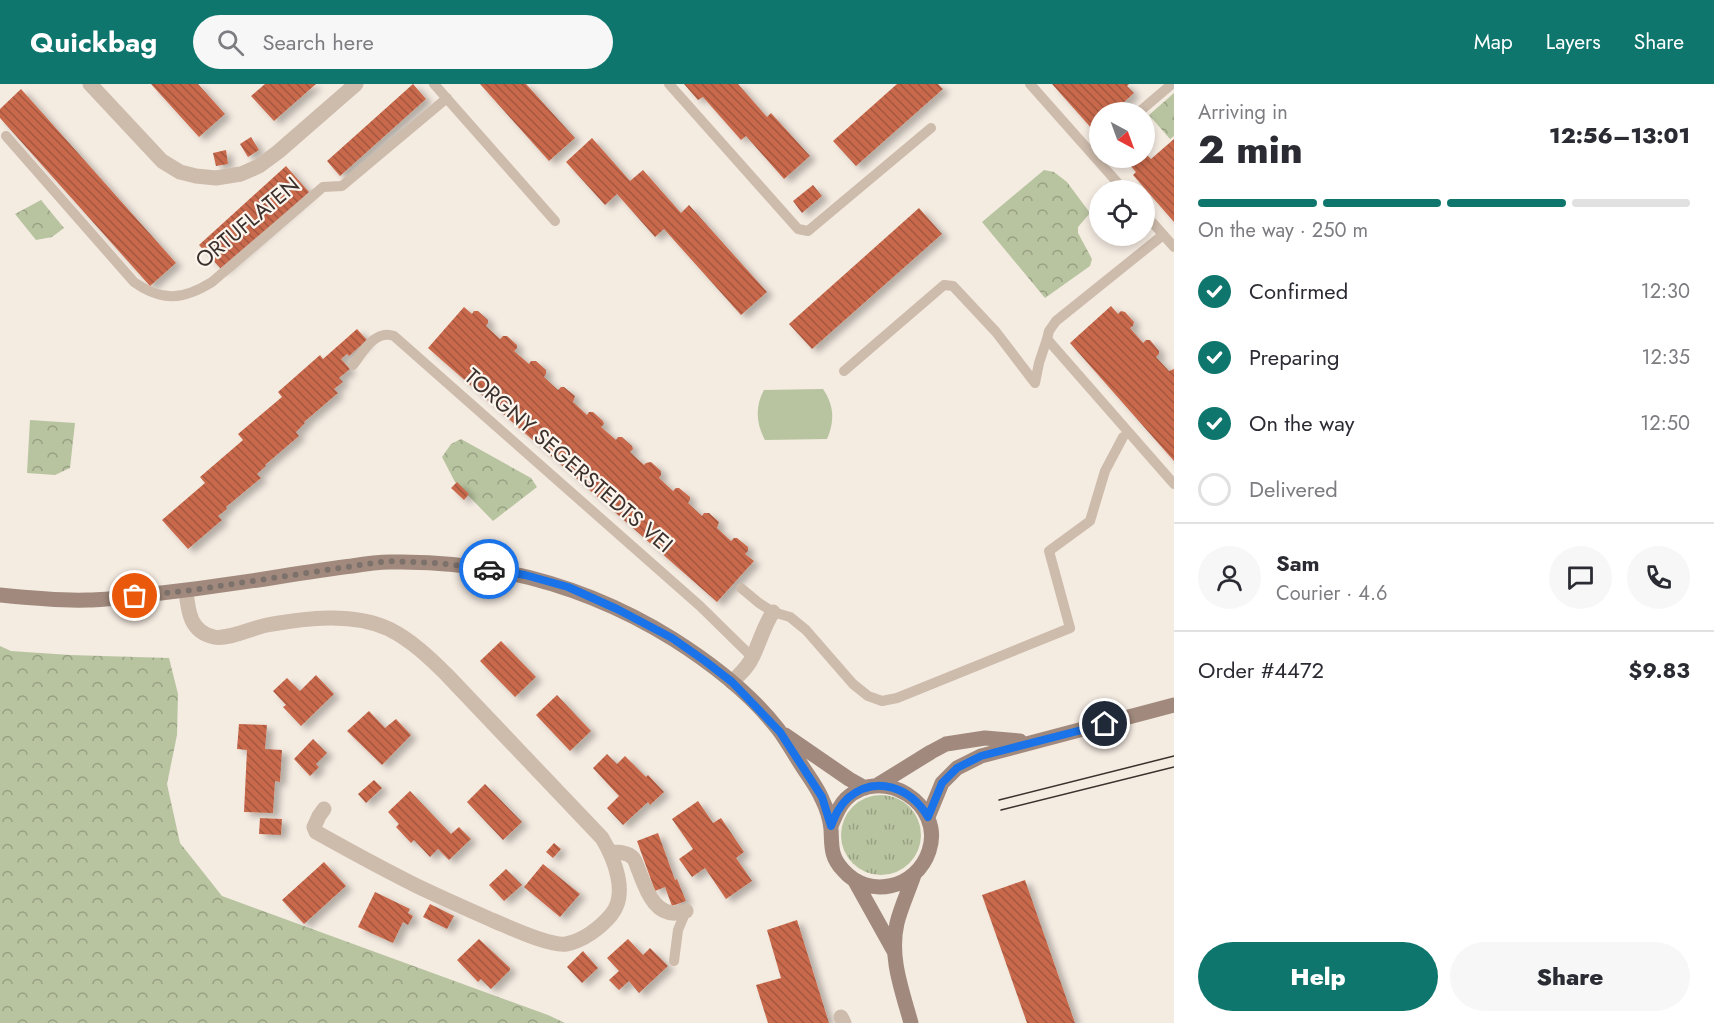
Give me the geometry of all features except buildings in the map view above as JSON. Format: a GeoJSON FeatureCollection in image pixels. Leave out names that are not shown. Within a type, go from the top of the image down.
{"type":"FeatureCollection","features":[{"type":"Feature","properties":{"kind":"main road"},"geometry":{"type":"LineString","coordinates":[[0,595],[33,599],[114,598],[186,591],[387,561],[436,563],[525,575],[568,587],[617,609],[672,638],[732,682],[780,732],[822,797],[831,826]]}},
{"type":"Feature","properties":{"kind":"main road"},"geometry":{"type":"LineString","coordinates":[[928,817],[942,783],[957,768],[981,756],[1174,705]]}},
{"type":"Feature","properties":{"kind":"main road"},"geometry":{"type":"LineString","coordinates":[[780,732],[849,779],[871,787],[889,786],[907,793],[921,806],[928,817],[932,832],[930,848],[924,863],[914,875],[901,883],[886,887],[870,887],[855,881],[843,871],[834,858],[830,842],[831,826],[846,799],[871,787],[946,744],[985,738],[1032,742]]}},
{"type":"Feature","properties":{"kind":"main road"},"geometry":{"type":"LineString","coordinates":[[911,1023],[894,951],[897,922],[914,875]]}},
{"type":"Feature","properties":{"kind":"main road"},"geometry":{"type":"LineString","coordinates":[[855,881],[894,951]]}},
{"type":"Feature","properties":{"kind":"street","name":"ORTUFLATEN"},"geometry":{"type":"LineString","coordinates":[[90,84],[162,161],[180,172],[216,178],[241,174],[260,166],[356,84]]}},
{"type":"Feature","properties":{"kind":"street"},"geometry":{"type":"LineString","coordinates":[[186,591],[190,619],[199,632],[215,638],[292,621],[337,618],[379,625],[422,651],[602,838],[611,852],[617,869],[618,897],[614,912],[604,923],[586,936],[566,944],[554,943],[520,932],[419,887],[316,832],[314,827],[324,809]]}},
{"type":"Feature","properties":{"kind":"street"},"geometry":{"type":"LineString","coordinates":[[732,682],[753,658],[765,624],[773,612]]}},
{"type":"Feature","properties":{"kind":"street"},"geometry":{"type":"LineString","coordinates":[[611,852],[627,854],[634,858],[646,891],[661,908],[669,914],[686,911]]}},
{"type":"Feature","properties":{"kind":"lane"},"geometry":{"type":"LineString","coordinates":[[434,84],[555,221]]}},
{"type":"Feature","properties":{"kind":"lane"},"geometry":{"type":"LineString","coordinates":[[669,84],[798,229],[808,231],[931,128]]}},
{"type":"Feature","properties":{"kind":"lane"},"geometry":{"type":"LineString","coordinates":[[1029,84],[1089,143]]}},
{"type":"Feature","properties":{"kind":"lane"},"geometry":{"type":"LineString","coordinates":[[1151,102],[1172,84]]}},
{"type":"Feature","properties":{"kind":"lane","name":"ORTUFLATEN"},"geometry":{"type":"LineString","coordinates":[[6,136],[134,282],[149,292],[166,296],[183,296],[198,291],[212,282],[323,187],[342,186],[447,98]]}},
{"type":"Feature","properties":{"kind":"lane"},"geometry":{"type":"LineString","coordinates":[[1155,226],[1174,247]]}},
{"type":"Feature","properties":{"kind":"lane"},"geometry":{"type":"LineString","coordinates":[[844,370],[944,285],[953,286],[984,318],[1035,384],[1049,331],[1056,321],[1163,235]]}},
{"type":"Feature","properties":{"kind":"lane","name":"TORGNY SEGERSTEDTS VEI"},"geometry":{"type":"LineString","coordinates":[[353,366],[368,345],[381,334],[394,336],[700,606],[753,658]]}},
{"type":"Feature","properties":{"kind":"lane"},"geometry":{"type":"LineString","coordinates":[[1047,339],[1174,484]]}},
{"type":"Feature","properties":{"kind":"lane"},"geometry":{"type":"LineString","coordinates":[[741,588],[759,603],[773,612],[789,617],[806,630],[853,684],[868,696],[882,701],[897,698],[1070,627],[1049,551],[1090,521],[1105,471],[1123,437]]}},
{"type":"Feature","properties":{"kind":"lane"},"geometry":{"type":"LineString","coordinates":[[674,961],[678,930],[686,911]]}},
{"type":"Feature","properties":{"kind":"green space"},"geometry":{"type":"Polygon","coordinates":[[[1174,93],[1174,136],[1170,139],[1155,122],[1155,110],[1174,93]]]}},
{"type":"Feature","properties":{"kind":"green space"},"geometry":{"type":"Polygon","coordinates":[[[1044,170],[1054,172],[1067,182],[1089,212],[1078,227],[1078,233],[1092,259],[1090,266],[1045,298],[982,222],[1044,170]]]}},
{"type":"Feature","properties":{"kind":"green space"},"geometry":{"type":"Polygon","coordinates":[[[41,200],[64,228],[52,237],[36,240],[15,214],[41,200]]]}},
{"type":"Feature","properties":{"kind":"green space"},"geometry":{"type":"Polygon","coordinates":[[[823,389],[832,413],[827,439],[765,440],[758,415],[759,402],[764,390],[823,389]]]}},
{"type":"Feature","properties":{"kind":"green space"},"geometry":{"type":"Polygon","coordinates":[[[30,420],[75,423],[70,468],[55,475],[27,473],[30,420]]]}},
{"type":"Feature","properties":{"kind":"green space"},"geometry":{"type":"Polygon","coordinates":[[[461,439],[531,478],[537,487],[493,521],[455,482],[442,457],[451,444],[461,439]]]}},
{"type":"Feature","properties":{"kind":"green space"},"geometry":{"type":"Polygon","coordinates":[[[0,646],[11,651],[169,658],[178,694],[177,735],[167,784],[180,843],[222,896],[565,1023],[0,1023],[0,646]]]}},
{"type":"Feature","properties":{"kind":"green space"},"geometry":{"type":"Polygon","coordinates":[[[881,795],[903,802],[909,807],[920,827],[921,835],[914,857],[909,863],[889,874],[881,875],[859,868],[853,863],[842,843],[841,835],[848,813],[853,807],[873,796],[881,795]]]}},
{"type":"Feature","properties":{"kind":"tram line"},"geometry":{"type":"LineString","coordinates":[[999,800],[1174,756]]}},
{"type":"Feature","properties":{"kind":"tram line"},"geometry":{"type":"LineString","coordinates":[[1001,810],[1174,767]]}},
{"type":"Feature","properties":{"kind":"way so far"},"geometry":{"type":"LineString","coordinates":[[135,596],[186,591],[387,561],[436,563],[489,569]]}},
{"type":"Feature","properties":{"kind":"route"},"geometry":{"type":"LineString","coordinates":[[489,569],[525,575],[568,587],[617,609],[672,638],[705,661],[744,693],[780,732],[822,797],[831,826],[846,799],[865,788],[876,786],[889,786],[901,790],[912,797],[928,817],[942,783],[957,768],[981,756],[1105,724]]}}]}
